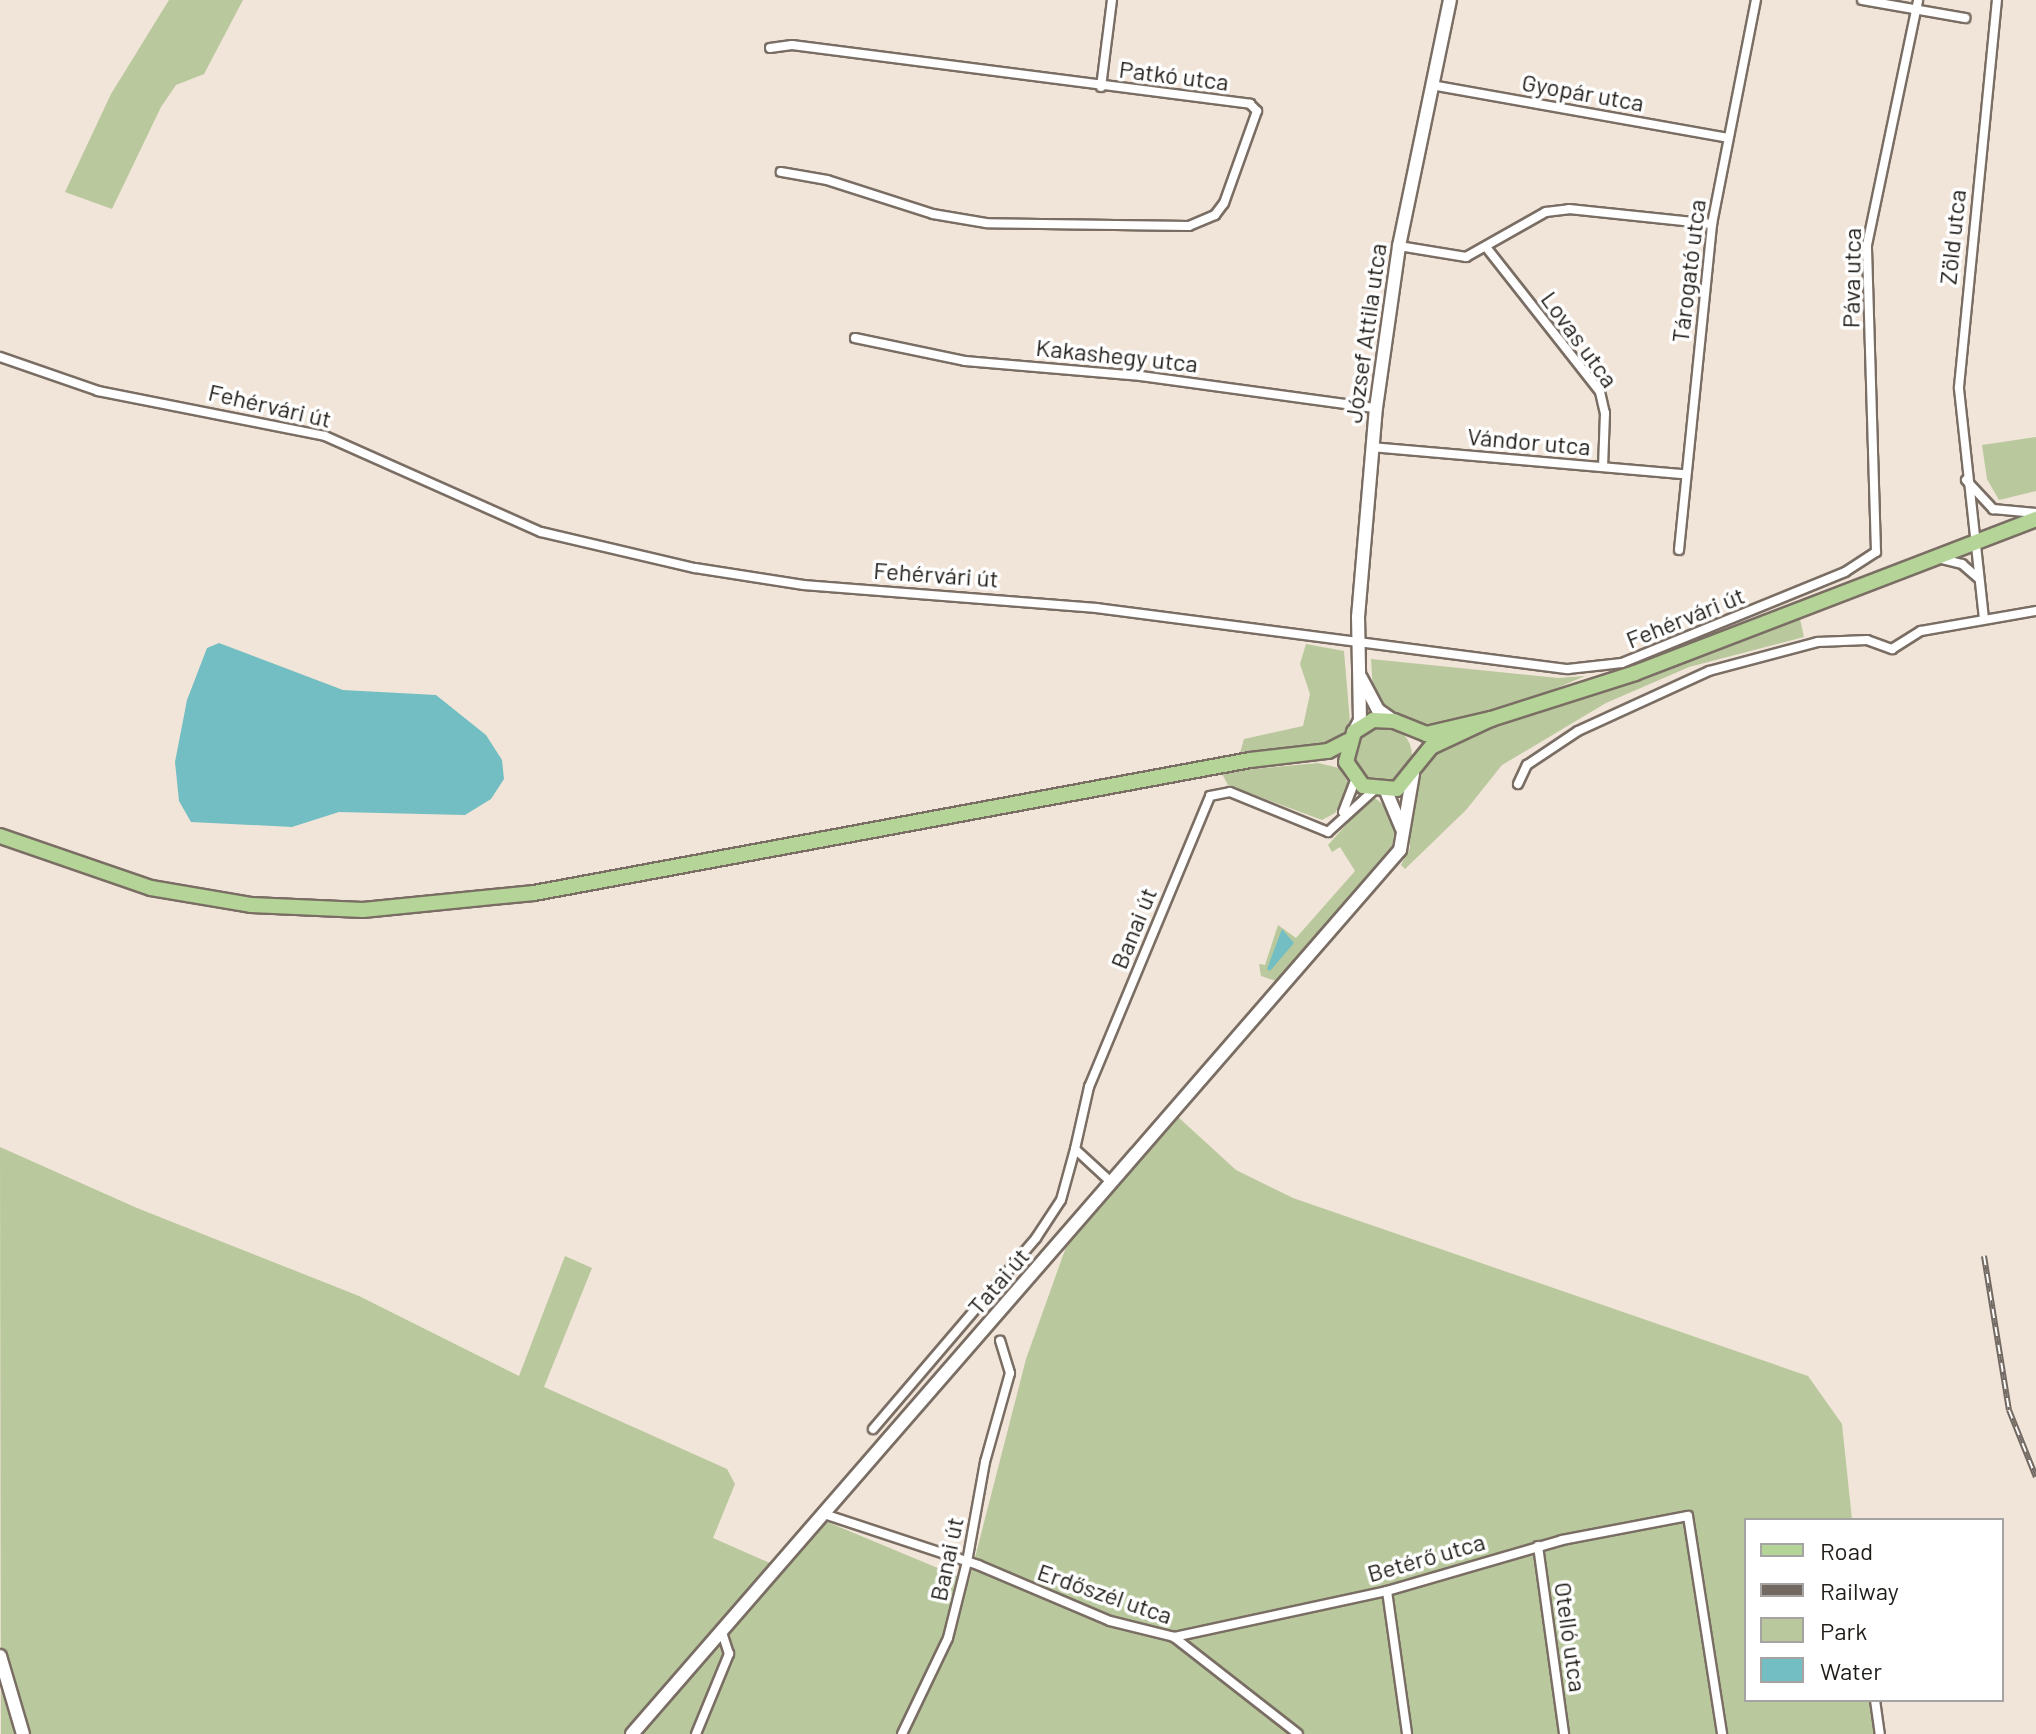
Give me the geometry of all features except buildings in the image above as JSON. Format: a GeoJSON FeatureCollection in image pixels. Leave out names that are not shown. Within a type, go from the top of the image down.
{"type":"FeatureCollection","features":[{"type":"Feature","properties":{"kind":"main road"},"geometry":{"type":"LineString","coordinates":[[0,836],[97,874],[187,896],[251,905],[363,910],[534,893],[1250,760],[1300,755],[1351,736],[1373,720],[1399,723],[1426,734],[1491,719],[1635,673],[2036,516]]}},
{"type":"Feature","properties":{"kind":"main road"},"geometry":{"type":"LineString","coordinates":[[1300,755],[1352,776],[1379,791],[1416,769],[1437,743],[1491,719]]}},
{"type":"Feature","properties":{"kind":"main road"},"geometry":{"type":"LineString","coordinates":[[1399,723],[1416,743],[1416,769]]}},
{"type":"Feature","properties":{"kind":"main road"},"geometry":{"type":"LineString","coordinates":[[1351,736],[1352,776]]}},
{"type":"Feature","properties":{"kind":"street"},"geometry":{"type":"LineString","coordinates":[[1101,87],[1112,0]]}},
{"type":"Feature","properties":{"kind":"street","name":"József Attila utca"},"geometry":{"type":"LineString","coordinates":[[1351,736],[1360,720],[1358,642],[1376,408],[1399,246],[1450,0]]}},
{"type":"Feature","properties":{"kind":"street","name":"Tárogató utca"},"geometry":{"type":"LineString","coordinates":[[1679,550],[1683,474],[1712,224],[1756,0]]}},
{"type":"Feature","properties":{"kind":"street"},"geometry":{"type":"LineString","coordinates":[[1862,0],[1917,5],[1965,18]]}},
{"type":"Feature","properties":{"kind":"street","name":"Zöld utca"},"geometry":{"type":"LineString","coordinates":[[1984,619],[1966,479],[1959,387],[1997,0]]}},
{"type":"Feature","properties":{"kind":"street","name":"Páva utca"},"geometry":{"type":"LineString","coordinates":[[1876,552],[1867,245],[1917,5]]}},
{"type":"Feature","properties":{"kind":"street","name":"Patkó utca"},"geometry":{"type":"LineString","coordinates":[[770,48],[792,45],[1250,104],[1257,111],[1215,215],[1189,226],[986,223],[933,214],[827,180],[781,172]]}},
{"type":"Feature","properties":{"kind":"street","name":"Gyopár utca"},"geometry":{"type":"LineString","coordinates":[[1431,85],[1728,138]]}},
{"type":"Feature","properties":{"kind":"street"},"geometry":{"type":"LineString","coordinates":[[1399,246],[1455,257],[1486,247],[1546,212],[1569,209],[1712,224]]}},
{"type":"Feature","properties":{"kind":"street","name":"Lovas utca"},"geometry":{"type":"LineString","coordinates":[[1486,247],[1600,392],[1605,413],[1603,467]]}},
{"type":"Feature","properties":{"kind":"street","name":"Kakashegy utca"},"geometry":{"type":"LineString","coordinates":[[855,338],[965,361],[1141,376],[1376,408]]}},
{"type":"Feature","properties":{"kind":"street","name":"Fehérvári út"},"geometry":{"type":"LineString","coordinates":[[0,357],[98,391],[325,436],[541,532],[680,565],[804,585],[1096,608],[1568,669],[1622,663],[1845,572],[1876,552]]}},
{"type":"Feature","properties":{"kind":"street","name":"Vándor utca"},"geometry":{"type":"LineString","coordinates":[[1372,447],[1683,474]]}},
{"type":"Feature","properties":{"kind":"street"},"geometry":{"type":"LineString","coordinates":[[1966,479],[1993,509],[2036,516]]}},
{"type":"Feature","properties":{"kind":"street"},"geometry":{"type":"LineString","coordinates":[[1930,558],[1952,560],[1979,578]]}},
{"type":"Feature","properties":{"kind":"street"},"geometry":{"type":"LineString","coordinates":[[1518,784],[1527,765],[1578,731],[1709,671],[1818,642],[1867,640],[1892,649],[1921,631],[2036,611]]}},
{"type":"Feature","properties":{"kind":"street","name":"József Attila utca"},"geometry":{"type":"LineString","coordinates":[[1360,676],[1378,710],[1399,723]]}},
{"type":"Feature","properties":{"kind":"street","name":"Tatai út"},"geometry":{"type":"LineString","coordinates":[[632,1734],[1396,855],[1406,839],[1406,797],[1416,769]]}},
{"type":"Feature","properties":{"kind":"street"},"geometry":{"type":"LineString","coordinates":[[1328,832],[1348,804],[1352,776]]}},
{"type":"Feature","properties":{"kind":"street"},"geometry":{"type":"LineString","coordinates":[[1328,832],[1379,791],[1401,822],[1396,855]]}},
{"type":"Feature","properties":{"kind":"street","name":"Banai út"},"geometry":{"type":"LineString","coordinates":[[1075,1149],[1089,1087],[1210,796],[1230,792],[1328,832]]}},
{"type":"Feature","properties":{"kind":"street"},"geometry":{"type":"LineString","coordinates":[[1075,1149],[1112,1183]]}},
{"type":"Feature","properties":{"kind":"street","name":"Tatai út"},"geometry":{"type":"LineString","coordinates":[[873,1429],[1036,1238],[1061,1200],[1075,1149]]}},
{"type":"Feature","properties":{"kind":"street"},"geometry":{"type":"LineString","coordinates":[[1036,1238],[1055,1250]]}},
{"type":"Feature","properties":{"kind":"street","name":"Banai út"},"geometry":{"type":"LineString","coordinates":[[902,1734],[948,1638],[967,1562],[985,1462],[1010,1373],[1000,1340]]}},
{"type":"Feature","properties":{"kind":"street","name":"Erdőszél utca"},"geometry":{"type":"LineString","coordinates":[[824,1514],[967,1562],[1110,1621],[1174,1637],[1298,1734]]}},
{"type":"Feature","properties":{"kind":"street","name":"Betérő utca"},"geometry":{"type":"LineString","coordinates":[[1174,1637],[1387,1591],[1538,1546],[1688,1516],[1722,1734]]}},
{"type":"Feature","properties":{"kind":"street","name":"Otelló utca"},"geometry":{"type":"LineString","coordinates":[[1538,1546],[1564,1734]]}},
{"type":"Feature","properties":{"kind":"street"},"geometry":{"type":"LineString","coordinates":[[1387,1591],[1407,1734]]}},
{"type":"Feature","properties":{"kind":"street"},"geometry":{"type":"LineString","coordinates":[[696,1734],[729,1654],[722,1633]]}},
{"type":"Feature","properties":{"kind":"street"},"geometry":{"type":"LineString","coordinates":[[0,1656],[23,1734]]}},
{"type":"Feature","properties":{"kind":"street"},"geometry":{"type":"LineString","coordinates":[[1875,1702],[1880,1734]]}},
{"type":"Feature","properties":{"kind":"green space"},"geometry":{"type":"Polygon","coordinates":[[[169,0],[243,0],[204,74],[176,85],[161,107],[112,209],[65,192],[111,94],[169,0]]]}},
{"type":"Feature","properties":{"kind":"green space"},"geometry":{"type":"Polygon","coordinates":[[[2036,437],[2036,491],[1999,500],[1987,479],[1982,445],[2036,437]]]}},
{"type":"Feature","properties":{"kind":"green space"},"geometry":{"type":"Polygon","coordinates":[[[1800,619],[1804,637],[1689,667],[1606,703],[1502,765],[1466,810],[1405,869],[1401,865],[1410,848],[1410,801],[1430,755],[1484,729],[1800,619]]]}},
{"type":"Feature","properties":{"kind":"green space"},"geometry":{"type":"Polygon","coordinates":[[[1306,644],[1344,651],[1350,722],[1345,735],[1335,743],[1238,760],[1244,739],[1303,726],[1310,694],[1300,664],[1306,644]]]}},
{"type":"Feature","properties":{"kind":"green space"},"geometry":{"type":"Polygon","coordinates":[[[1371,659],[1558,678],[1585,676],[1522,703],[1421,728],[1380,706],[1373,691],[1371,659]]]}},
{"type":"Feature","properties":{"kind":"green space"},"geometry":{"type":"Polygon","coordinates":[[[1383,726],[1394,728],[1403,735],[1410,744],[1410,766],[1403,775],[1394,782],[1383,784],[1372,782],[1363,775],[1356,766],[1354,755],[1356,744],[1363,735],[1372,728],[1383,726]]]}},
{"type":"Feature","properties":{"kind":"green space"},"geometry":{"type":"Polygon","coordinates":[[[1318,763],[1339,768],[1350,786],[1335,813],[1322,820],[1228,785],[1221,772],[1318,763]]]}},
{"type":"Feature","properties":{"kind":"green space"},"geometry":{"type":"Polygon","coordinates":[[[1372,796],[1388,808],[1395,824],[1393,844],[1383,862],[1276,981],[1261,976],[1259,964],[1265,965],[1278,925],[1296,938],[1355,871],[1340,847],[1332,852],[1328,845],[1372,796]]]}},
{"type":"Feature","properties":{"kind":"green space"},"geometry":{"type":"Polygon","coordinates":[[[1178,1117],[1236,1170],[1293,1198],[1808,1376],[1842,1424],[1852,1518],[1744,1518],[1744,1702],[1880,1702],[1886,1734],[1,1734],[0,1147],[137,1208],[359,1296],[519,1376],[565,1256],[592,1268],[544,1387],[727,1469],[735,1484],[713,1538],[772,1564],[813,1516],[969,1581],[1026,1359],[1066,1247],[1178,1117]]]}},
{"type":"Feature","properties":{"kind":"water"},"geometry":{"type":"Polygon","coordinates":[[[219,643],[343,690],[436,695],[486,735],[502,760],[504,779],[491,799],[465,815],[339,812],[292,827],[191,822],[179,801],[175,762],[187,700],[207,648],[219,643]]]}},
{"type":"Feature","properties":{"kind":"water"},"geometry":{"type":"Polygon","coordinates":[[[1282,929],[1294,943],[1270,971],[1267,969],[1282,929]]]}},
{"type":"Feature","properties":{"kind":"railway"},"geometry":{"type":"LineString","coordinates":[[1984,1256],[2009,1410],[2036,1477]]}}]}
